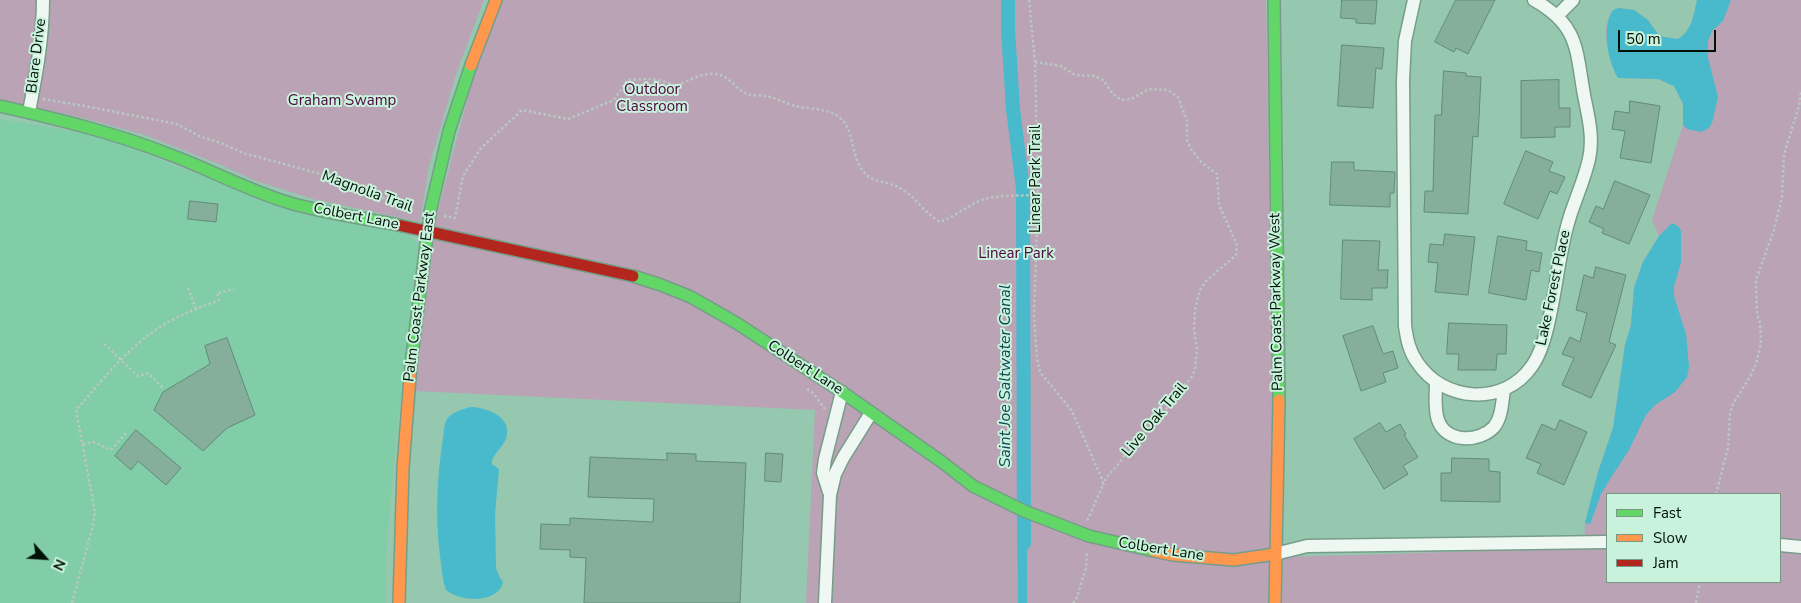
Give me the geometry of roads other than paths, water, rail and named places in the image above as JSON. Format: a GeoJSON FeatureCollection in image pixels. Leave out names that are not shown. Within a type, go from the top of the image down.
{"type":"FeatureCollection","features":[{"type":"Feature","properties":{"kind":"street","name":"Blare Drive"},"geometry":{"type":"LineString","coordinates":[[29,112],[41,41],[43,0]]}},
{"type":"Feature","properties":{"kind":"street","name":"Palm Coast Parkway East"},"geometry":{"type":"LineString","coordinates":[[399,603],[400,522],[406,426],[427,231],[445,149],[468,70],[496,0]]}},
{"type":"Feature","properties":{"kind":"street","name":"Palm Coast Parkway West"},"geometry":{"type":"LineString","coordinates":[[1274,0],[1279,406],[1275,603]]}},
{"type":"Feature","properties":{"kind":"street","name":"Lake Forest Place"},"geometry":{"type":"LineString","coordinates":[[1414,0],[1405,41],[1403,80],[1405,326],[1407,340],[1421,369],[1436,382],[1448,389],[1470,394],[1489,394],[1504,390],[1527,373],[1537,359],[1542,348],[1564,238],[1591,150],[1590,126],[1580,59],[1572,40],[1557,16],[1534,0]]}},
{"type":"Feature","properties":{"kind":"street"},"geometry":{"type":"LineString","coordinates":[[1557,16],[1573,0]]}},
{"type":"Feature","properties":{"kind":"street","name":"Colbert Lane"},"geometry":{"type":"LineString","coordinates":[[0,106],[127,139],[172,155],[278,200],[625,274],[661,285],[691,297],[732,320],[842,392],[978,489],[1048,521],[1088,536],[1164,553],[1234,560],[1275,554],[1307,546],[1606,542]]}},
{"type":"Feature","properties":{"kind":"street"},"geometry":{"type":"LineString","coordinates":[[1436,382],[1437,419],[1446,432],[1464,439],[1481,436],[1495,426],[1504,390]]}},
{"type":"Feature","properties":{"kind":"street"},"geometry":{"type":"LineString","coordinates":[[830,495],[823,472],[842,392]]}},
{"type":"Feature","properties":{"kind":"street"},"geometry":{"type":"LineString","coordinates":[[825,603],[830,495],[835,474],[871,413]]}},
{"type":"Feature","properties":{"kind":"street"},"geometry":{"type":"LineString","coordinates":[[1781,545],[1801,547]]}},
{"type":"Feature","properties":{"kind":"water"},"geometry":{"type":"Polygon","coordinates":[[[1697,0],[1731,0],[1723,21],[1712,31],[1708,41],[1708,58],[1718,97],[1712,123],[1709,128],[1701,132],[1687,129],[1683,125],[1683,104],[1674,86],[1658,79],[1618,78],[1611,63],[1607,44],[1607,26],[1613,10],[1619,8],[1634,10],[1648,20],[1658,34],[1678,39],[1683,36],[1689,27],[1697,0]]]}},
{"type":"Feature","properties":{"kind":"water"},"geometry":{"type":"Polygon","coordinates":[[[1672,223],[1678,226],[1681,231],[1681,262],[1674,287],[1674,296],[1686,334],[1689,367],[1687,377],[1675,392],[1655,405],[1646,415],[1629,450],[1601,494],[1590,524],[1585,523],[1598,472],[1613,428],[1625,345],[1631,325],[1634,288],[1643,262],[1659,236],[1672,223]]]}},
{"type":"Feature","properties":{"kind":"water"},"geometry":{"type":"Polygon","coordinates":[[[471,407],[477,407],[495,414],[505,422],[507,428],[505,441],[492,461],[492,464],[499,469],[495,514],[496,568],[503,582],[495,594],[479,599],[461,597],[446,590],[438,541],[438,482],[445,423],[452,414],[471,407]]]}},
{"type":"Feature","properties":{"kind":"water"},"geometry":{"type":"Polygon","coordinates":[[[1017,522],[1027,526],[1027,603],[1018,603],[1017,522]]]}},
{"type":"Feature","properties":{"kind":"waterway","name":"Saint Joe Saltwater Canal"},"geometry":{"type":"LineString","coordinates":[[1008,0],[1013,109],[1023,189],[1024,543]]}},
{"type":"Feature","properties":{"kind":"park label","name":"Outdoor Classroom"},"geometry":{"type":"Point","coordinates":[652,98]}},
{"type":"Feature","properties":{"kind":"park label","name":"Graham Swamp"},"geometry":{"type":"Point","coordinates":[342,101]}},
{"type":"Feature","properties":{"kind":"park label","name":"Linear Park"},"geometry":{"type":"Point","coordinates":[1016,254]}}]}
